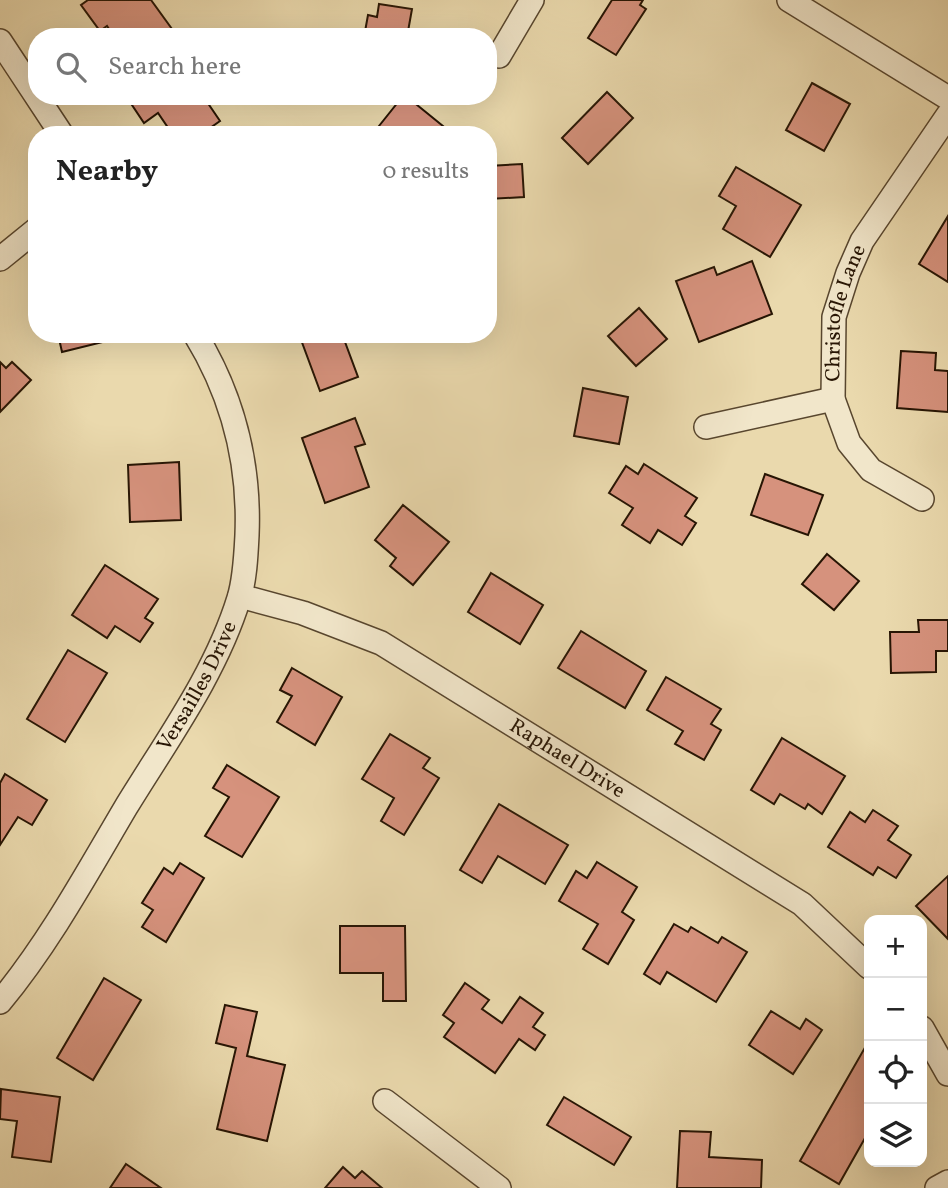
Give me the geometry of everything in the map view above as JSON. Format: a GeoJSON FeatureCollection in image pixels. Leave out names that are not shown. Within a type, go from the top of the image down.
{"type":"FeatureCollection","features":[{"type":"Feature","properties":{"kind":"street"},"geometry":{"type":"LineString","coordinates":[[499,56],[532,0]]}},
{"type":"Feature","properties":{"kind":"street"},"geometry":{"type":"LineString","coordinates":[[789,0],[948,98]]}},
{"type":"Feature","properties":{"kind":"street"},"geometry":{"type":"LineString","coordinates":[[0,41],[28,83]]}},
{"type":"Feature","properties":{"kind":"street"},"geometry":{"type":"LineString","coordinates":[[42,105],[56,126]]}},
{"type":"Feature","properties":{"kind":"street","name":"Christofle Lane"},"geometry":{"type":"LineString","coordinates":[[922,499],[871,470],[849,443],[833,399],[834,317],[848,273],[882,209],[948,115]]}},
{"type":"Feature","properties":{"kind":"street"},"geometry":{"type":"LineString","coordinates":[[0,259],[28,236]]}},
{"type":"Feature","properties":{"kind":"street","name":"Versailles Drive"},"geometry":{"type":"LineString","coordinates":[[0,1002],[43,943],[205,678],[240,596],[248,506],[244,457],[235,420],[213,364],[200,343]]}},
{"type":"Feature","properties":{"kind":"street"},"geometry":{"type":"LineString","coordinates":[[706,427],[833,399]]}},
{"type":"Feature","properties":{"kind":"street","name":"Raphael Drive"},"geometry":{"type":"LineString","coordinates":[[240,596],[303,613],[381,643],[802,904],[864,962]]}},
{"type":"Feature","properties":{"kind":"street"},"geometry":{"type":"LineString","coordinates":[[927,1037],[948,1074]]}},
{"type":"Feature","properties":{"kind":"street"},"geometry":{"type":"LineString","coordinates":[[386,1101],[499,1188]]}},
{"type":"Feature","properties":{"kind":"street"},"geometry":{"type":"LineString","coordinates":[[937,1188],[948,1182]]}},
{"type":"Feature","properties":{"kind":"building"},"geometry":{"type":"Polygon","coordinates":[[[88,0],[151,0],[171,28],[98,28],[81,5],[88,0]]]}},
{"type":"Feature","properties":{"kind":"building"},"geometry":{"type":"Polygon","coordinates":[[[612,0],[643,0],[640,5],[646,9],[616,55],[588,38],[612,0]]]}},
{"type":"Feature","properties":{"kind":"building"},"geometry":{"type":"Polygon","coordinates":[[[379,4],[412,9],[409,28],[366,28],[368,15],[377,17],[379,4]]]}},
{"type":"Feature","properties":{"kind":"building"},"geometry":{"type":"Polygon","coordinates":[[[812,83],[850,104],[824,151],[786,130],[812,83]]]}},
{"type":"Feature","properties":{"kind":"building"},"geometry":{"type":"Polygon","coordinates":[[[607,92],[633,118],[588,164],[562,138],[607,92]]]}},
{"type":"Feature","properties":{"kind":"building"},"geometry":{"type":"Polygon","coordinates":[[[132,105],[209,105],[220,121],[213,126],[167,126],[158,113],[144,123],[132,105]]]}},
{"type":"Feature","properties":{"kind":"building"},"geometry":{"type":"Polygon","coordinates":[[[396,105],[417,105],[443,126],[379,126],[396,105]]]}},
{"type":"Feature","properties":{"kind":"building"},"geometry":{"type":"Polygon","coordinates":[[[522,164],[524,197],[497,198],[497,165],[522,164]]]}},
{"type":"Feature","properties":{"kind":"building"},"geometry":{"type":"Polygon","coordinates":[[[736,167],[801,205],[770,257],[723,229],[736,206],[719,196],[736,167]]]}},
{"type":"Feature","properties":{"kind":"building"},"geometry":{"type":"Polygon","coordinates":[[[948,216],[948,282],[919,264],[948,216]]]}},
{"type":"Feature","properties":{"kind":"building"},"geometry":{"type":"Polygon","coordinates":[[[752,261],[772,314],[699,342],[676,281],[714,267],[717,275],[752,261]]]}},
{"type":"Feature","properties":{"kind":"building"},"geometry":{"type":"Polygon","coordinates":[[[639,308],[667,339],[636,366],[608,336],[639,308]]]}},
{"type":"Feature","properties":{"kind":"building"},"geometry":{"type":"Polygon","coordinates":[[[60,343],[99,343],[62,352],[60,343]]]}},
{"type":"Feature","properties":{"kind":"building"},"geometry":{"type":"Polygon","coordinates":[[[302,343],[345,343],[358,377],[320,391],[302,343]]]}},
{"type":"Feature","properties":{"kind":"building"},"geometry":{"type":"Polygon","coordinates":[[[901,351],[936,353],[935,370],[948,371],[948,412],[897,408],[901,351]]]}},
{"type":"Feature","properties":{"kind":"building"},"geometry":{"type":"Polygon","coordinates":[[[0,362],[6,368],[12,362],[31,380],[0,412],[0,362]]]}},
{"type":"Feature","properties":{"kind":"building"},"geometry":{"type":"Polygon","coordinates":[[[583,388],[628,397],[619,444],[574,436],[583,388]]]}},
{"type":"Feature","properties":{"kind":"building"},"geometry":{"type":"Polygon","coordinates":[[[355,418],[365,444],[355,447],[369,487],[325,503],[302,438],[355,418]]]}},
{"type":"Feature","properties":{"kind":"building"},"geometry":{"type":"Polygon","coordinates":[[[179,462],[181,520],[130,522],[128,465],[179,462]]]}},
{"type":"Feature","properties":{"kind":"building"},"geometry":{"type":"Polygon","coordinates":[[[644,464],[697,498],[685,516],[696,523],[682,545],[658,530],[650,543],[622,525],[633,508],[609,493],[626,466],[638,474],[644,464]]]}},
{"type":"Feature","properties":{"kind":"building"},"geometry":{"type":"Polygon","coordinates":[[[765,474],[823,495],[808,535],[751,515],[765,474]]]}},
{"type":"Feature","properties":{"kind":"building"},"geometry":{"type":"Polygon","coordinates":[[[403,505],[449,542],[413,585],[390,566],[396,558],[375,540],[403,505]]]}},
{"type":"Feature","properties":{"kind":"building"},"geometry":{"type":"Polygon","coordinates":[[[827,554],[859,581],[834,610],[802,584],[827,554]]]}},
{"type":"Feature","properties":{"kind":"building"},"geometry":{"type":"Polygon","coordinates":[[[105,565],[158,599],[145,618],[153,623],[140,642],[115,626],[107,638],[72,615],[105,565]]]}},
{"type":"Feature","properties":{"kind":"building"},"geometry":{"type":"Polygon","coordinates":[[[491,573],[543,605],[520,644],[468,612],[491,573]]]}},
{"type":"Feature","properties":{"kind":"building"},"geometry":{"type":"Polygon","coordinates":[[[918,620],[948,620],[948,651],[936,651],[936,672],[891,673],[890,632],[919,632],[918,620]]]}},
{"type":"Feature","properties":{"kind":"building"},"geometry":{"type":"Polygon","coordinates":[[[581,631],[646,671],[625,708],[558,668],[581,631]]]}},
{"type":"Feature","properties":{"kind":"building"},"geometry":{"type":"Polygon","coordinates":[[[68,650],[107,673],[65,742],[27,719],[68,650]]]}},
{"type":"Feature","properties":{"kind":"building"},"geometry":{"type":"Polygon","coordinates":[[[292,668],[342,697],[315,745],[277,722],[292,696],[280,690],[292,668]]]}},
{"type":"Feature","properties":{"kind":"building"},"geometry":{"type":"Polygon","coordinates":[[[666,677],[721,709],[711,724],[721,730],[704,760],[675,744],[683,731],[647,710],[666,677]]]}},
{"type":"Feature","properties":{"kind":"building"},"geometry":{"type":"Polygon","coordinates":[[[390,734],[430,758],[423,768],[439,778],[404,835],[381,821],[394,798],[362,779],[390,734]]]}},
{"type":"Feature","properties":{"kind":"building"},"geometry":{"type":"Polygon","coordinates":[[[782,738],[845,776],[822,814],[808,804],[805,809],[780,794],[774,804],[751,790],[782,738]]]}},
{"type":"Feature","properties":{"kind":"building"},"geometry":{"type":"Polygon","coordinates":[[[227,765],[279,797],[242,857],[205,836],[229,797],[213,788],[227,765]]]}},
{"type":"Feature","properties":{"kind":"building"},"geometry":{"type":"Polygon","coordinates":[[[5,774],[47,800],[32,825],[18,817],[0,845],[0,783],[5,774]]]}},
{"type":"Feature","properties":{"kind":"building"},"geometry":{"type":"Polygon","coordinates":[[[499,804],[568,845],[545,884],[498,856],[482,883],[460,870],[499,804]]]}},
{"type":"Feature","properties":{"kind":"building"},"geometry":{"type":"Polygon","coordinates":[[[873,810],[898,826],[888,840],[911,855],[896,878],[878,867],[873,875],[828,847],[850,812],[865,822],[873,810]]]}},
{"type":"Feature","properties":{"kind":"building"},"geometry":{"type":"Polygon","coordinates":[[[597,862],[637,887],[622,912],[634,920],[608,964],[583,949],[598,924],[559,901],[576,871],[587,878],[597,862]]]}},
{"type":"Feature","properties":{"kind":"building"},"geometry":{"type":"Polygon","coordinates":[[[180,863],[204,878],[166,942],[142,927],[153,910],[142,903],[164,868],[173,874],[180,863]]]}},
{"type":"Feature","properties":{"kind":"building"},"geometry":{"type":"Polygon","coordinates":[[[948,876],[948,939],[927,915],[916,906],[948,876]]]}},
{"type":"Feature","properties":{"kind":"building"},"geometry":{"type":"Polygon","coordinates":[[[674,924],[688,932],[691,927],[718,943],[722,937],[747,952],[716,1002],[667,972],[660,984],[644,974],[674,924]]]}},
{"type":"Feature","properties":{"kind":"building"},"geometry":{"type":"Polygon","coordinates":[[[340,926],[405,926],[406,1001],[383,1001],[383,973],[340,973],[340,926]]]}},
{"type":"Feature","properties":{"kind":"building"},"geometry":{"type":"Polygon","coordinates":[[[104,978],[141,1000],[93,1080],[57,1058],[104,978]]]}},
{"type":"Feature","properties":{"kind":"building"},"geometry":{"type":"Polygon","coordinates":[[[465,983],[489,1000],[482,1009],[502,1023],[520,997],[543,1013],[533,1027],[545,1035],[535,1050],[519,1039],[495,1073],[444,1037],[454,1023],[443,1015],[465,983]]]}},
{"type":"Feature","properties":{"kind":"building"},"geometry":{"type":"Polygon","coordinates":[[[225,1005],[257,1012],[247,1056],[285,1065],[267,1141],[217,1129],[236,1048],[216,1043],[225,1005]]]}},
{"type":"Feature","properties":{"kind":"building"},"geometry":{"type":"Polygon","coordinates":[[[771,1011],[800,1029],[806,1019],[822,1030],[793,1074],[749,1045],[771,1011]]]}},
{"type":"Feature","properties":{"kind":"building"},"geometry":{"type":"Polygon","coordinates":[[[864,1049],[864,1140],[839,1184],[800,1161],[864,1049]]]}},
{"type":"Feature","properties":{"kind":"building"},"geometry":{"type":"Polygon","coordinates":[[[1,1089],[60,1097],[51,1162],[12,1157],[17,1121],[0,1119],[1,1089]]]}},
{"type":"Feature","properties":{"kind":"building"},"geometry":{"type":"Polygon","coordinates":[[[564,1097],[631,1137],[614,1165],[547,1125],[564,1097]]]}},
{"type":"Feature","properties":{"kind":"building"},"geometry":{"type":"Polygon","coordinates":[[[680,1131],[711,1132],[709,1157],[762,1160],[761,1188],[677,1188],[680,1131]]]}},
{"type":"Feature","properties":{"kind":"building"},"geometry":{"type":"Polygon","coordinates":[[[126,1164],[161,1188],[110,1188],[126,1164]]]}},
{"type":"Feature","properties":{"kind":"building"},"geometry":{"type":"Polygon","coordinates":[[[343,1167],[355,1178],[362,1171],[382,1188],[325,1188],[343,1167]]]}}]}
